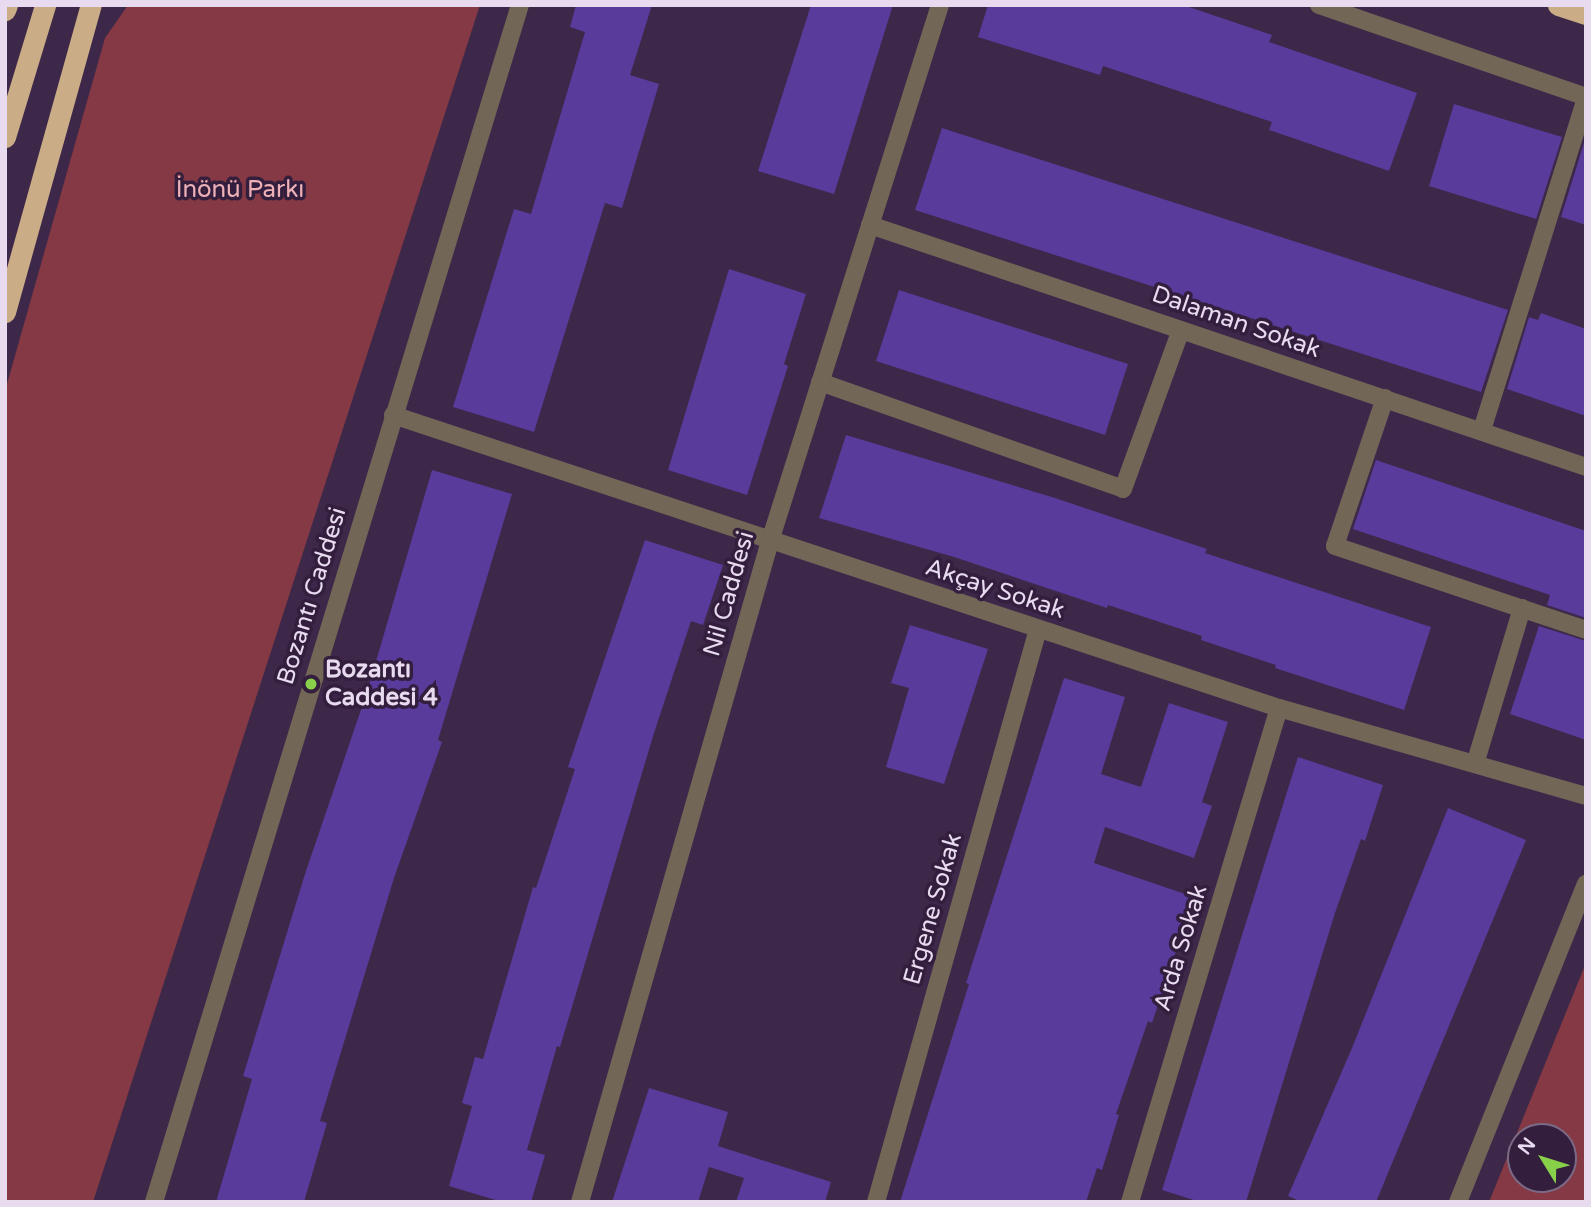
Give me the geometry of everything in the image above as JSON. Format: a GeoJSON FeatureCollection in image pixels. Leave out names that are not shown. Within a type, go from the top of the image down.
{"type":"FeatureCollection","features":[{"type":"Feature","properties":{"kind":"highway"},"geometry":{"type":"LineString","coordinates":[[5,137],[45,5]]}},
{"type":"Feature","properties":{"kind":"highway"},"geometry":{"type":"LineString","coordinates":[[5,312],[91,5]]}},
{"type":"Feature","properties":{"kind":"highway"},"geometry":{"type":"LineString","coordinates":[[1558,5],[1586,14]]}},
{"type":"Feature","properties":{"kind":"street","name":"Bozantı Caddesi"},"geometry":{"type":"LineString","coordinates":[[154,1202],[520,5]]}},
{"type":"Feature","properties":{"kind":"street","name":"Nil Caddesi"},"geometry":{"type":"LineString","coordinates":[[580,1202],[770,541],[940,5]]}},
{"type":"Feature","properties":{"kind":"street"},"geometry":{"type":"LineString","coordinates":[[1319,5],[1586,98],[1482,430]]}},
{"type":"Feature","properties":{"kind":"street","name":"Dalaman Sokak"},"geometry":{"type":"LineString","coordinates":[[870,225],[1586,467]]}},
{"type":"Feature","properties":{"kind":"street"},"geometry":{"type":"LineString","coordinates":[[820,382],[1123,489],[1181,330]]}},
{"type":"Feature","properties":{"kind":"street"},"geometry":{"type":"LineString","coordinates":[[1385,398],[1335,546],[1586,630]]}},
{"type":"Feature","properties":{"kind":"street","name":"Akçay Sokak"},"geometry":{"type":"LineString","coordinates":[[393,415],[1279,708],[1586,796]]}},
{"type":"Feature","properties":{"kind":"street"},"geometry":{"type":"LineString","coordinates":[[1475,764],[1522,608]]}},
{"type":"Feature","properties":{"kind":"street","name":"Ergene Sokak"},"geometry":{"type":"LineString","coordinates":[[876,1202],[1038,629]]}},
{"type":"Feature","properties":{"kind":"street","name":"Arda Sokak"},"geometry":{"type":"LineString","coordinates":[[1130,1202],[1279,708]]}},
{"type":"Feature","properties":{"kind":"street"},"geometry":{"type":"LineString","coordinates":[[1458,1202],[1586,884]]}},
{"type":"Feature","properties":{"kind":"green space","name":"İnönü Parkı"},"geometry":{"type":"Polygon","coordinates":[[[128,5],[480,5],[93,1202],[5,1202],[5,391],[105,38],[128,5]]]}},
{"type":"Feature","properties":{"kind":"green space"},"geometry":{"type":"Polygon","coordinates":[[[1586,963],[1586,1202],[1489,1202],[1507,1158],[1507,1193],[1577,1193],[1577,1123],[1521,1123],[1586,963]]]}},
{"type":"Feature","properties":{"kind":"building"},"geometry":{"type":"Polygon","coordinates":[[[576,5],[652,5],[630,75],[659,84],[622,208],[605,203],[534,432],[453,407],[514,209],[531,214],[585,32],[570,27],[576,5]]]}},
{"type":"Feature","properties":{"kind":"building"},"geometry":{"type":"Polygon","coordinates":[[[811,5],[893,5],[834,194],[758,171],[811,5]]]}},
{"type":"Feature","properties":{"kind":"building"},"geometry":{"type":"Polygon","coordinates":[[[988,5],[1183,5],[1272,35],[1269,42],[1417,93],[1389,171],[1269,130],[1272,122],[1103,66],[1100,75],[978,37],[988,5]]]}},
{"type":"Feature","properties":{"kind":"building"},"geometry":{"type":"Polygon","coordinates":[[[1454,104],[1562,137],[1536,219],[1429,186],[1454,104]]]}},
{"type":"Feature","properties":{"kind":"building"},"geometry":{"type":"Polygon","coordinates":[[[942,128],[1508,310],[1481,392],[915,210],[942,128]]]}},
{"type":"Feature","properties":{"kind":"building"},"geometry":{"type":"Polygon","coordinates":[[[1584,143],[1586,144],[1586,225],[1561,217],[1584,143]]]}},
{"type":"Feature","properties":{"kind":"building"},"geometry":{"type":"Polygon","coordinates":[[[729,269],[806,294],[784,364],[788,366],[747,495],[668,470],[729,269]]]}},
{"type":"Feature","properties":{"kind":"building"},"geometry":{"type":"Polygon","coordinates":[[[899,290],[1128,364],[1105,435],[876,361],[899,290]]]}},
{"type":"Feature","properties":{"kind":"building"},"geometry":{"type":"Polygon","coordinates":[[[1541,313],[1586,329],[1586,416],[1507,389],[1529,317],[1538,320],[1541,313]]]}},
{"type":"Feature","properties":{"kind":"building"},"geometry":{"type":"Polygon","coordinates":[[[846,435],[1055,498],[1207,549],[1205,553],[1431,627],[1404,710],[1275,668],[1276,665],[1201,640],[1202,636],[1108,605],[1107,608],[954,557],[819,518],[846,435]]]}},
{"type":"Feature","properties":{"kind":"building"},"geometry":{"type":"Polygon","coordinates":[[[1376,460],[1586,531],[1586,618],[1547,605],[1550,595],[1353,529],[1376,460]]]}},
{"type":"Feature","properties":{"kind":"building"},"geometry":{"type":"Polygon","coordinates":[[[432,470],[512,494],[438,740],[442,742],[394,878],[320,1121],[327,1123],[304,1202],[216,1202],[252,1079],[243,1076],[305,874],[367,692],[432,470]]]}},
{"type":"Feature","properties":{"kind":"building"},"geometry":{"type":"Polygon","coordinates":[[[645,540],[723,565],[703,625],[691,621],[654,733],[560,1047],[557,1046],[527,1150],[545,1155],[531,1202],[502,1202],[449,1186],[472,1106],[462,1103],[475,1057],[483,1059],[533,887],[536,888],[575,769],[568,767],[645,540]]]}},
{"type":"Feature","properties":{"kind":"building"},"geometry":{"type":"Polygon","coordinates":[[[910,625],[988,649],[944,784],[886,767],[909,688],[891,683],[910,625]]]}},
{"type":"Feature","properties":{"kind":"building"},"geometry":{"type":"Polygon","coordinates":[[[1539,626],[1586,641],[1586,740],[1510,714],[1539,626]]]}},
{"type":"Feature","properties":{"kind":"building"},"geometry":{"type":"Polygon","coordinates":[[[1064,678],[1125,697],[1101,774],[1141,787],[1169,703],[1228,722],[1202,802],[1212,806],[1194,858],[1105,827],[1094,863],[1194,897],[1152,1023],[1148,1021],[1116,1114],[1119,1115],[1102,1170],[1097,1168],[1086,1202],[900,1202],[969,984],[966,983],[1064,678]]]}},
{"type":"Feature","properties":{"kind":"building"},"geometry":{"type":"Polygon","coordinates":[[[1298,757],[1383,785],[1365,841],[1361,839],[1335,913],[1246,1202],[1200,1202],[1162,1190],[1298,757]]]}},
{"type":"Feature","properties":{"kind":"building"},"geometry":{"type":"Polygon","coordinates":[[[1448,808],[1526,840],[1376,1202],[1302,1202],[1288,1196],[1352,1048],[1448,808]]]}},
{"type":"Feature","properties":{"kind":"building"},"geometry":{"type":"Polygon","coordinates":[[[649,1088],[728,1112],[718,1146],[831,1182],[825,1202],[736,1202],[744,1178],[709,1167],[698,1202],[612,1202],[649,1088]]]}},
{"type":"Feature","properties":{"kind":"place","name":"Bozantı Caddesi 4"},"geometry":{"type":"Point","coordinates":[311,684]}}]}
